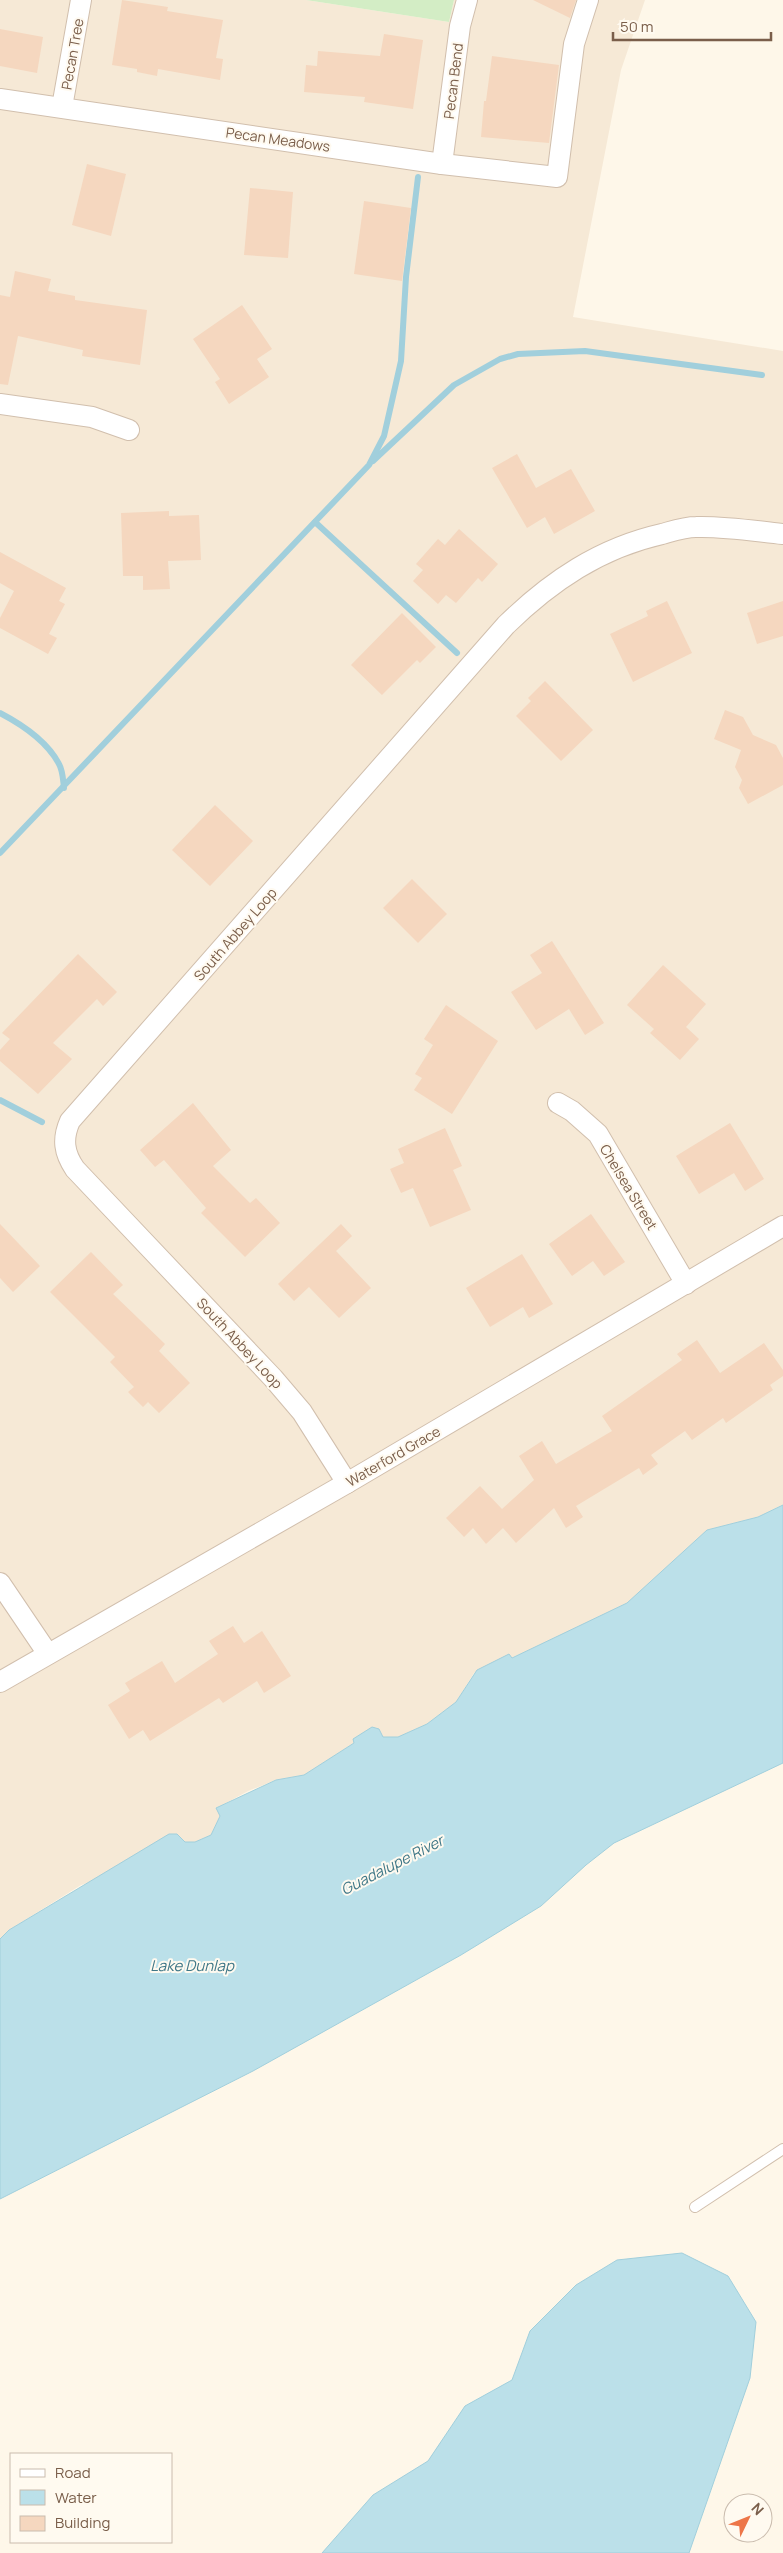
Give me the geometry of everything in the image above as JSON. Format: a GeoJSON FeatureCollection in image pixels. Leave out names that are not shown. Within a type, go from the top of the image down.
{"type":"FeatureCollection","features":[{"type":"Feature","properties":{"kind":"street","name":"Pecan Tree"},"geometry":{"type":"LineString","coordinates":[[62,107],[81,0]]}},
{"type":"Feature","properties":{"kind":"street","name":"Pecan Bend"},"geometry":{"type":"LineString","coordinates":[[442,164],[460,26],[467,0]]}},
{"type":"Feature","properties":{"kind":"street","name":"Pecan Meadows"},"geometry":{"type":"LineString","coordinates":[[0,99],[442,164],[557,177],[574,44],[588,0]]}},
{"type":"Feature","properties":{"kind":"street"},"geometry":{"type":"LineString","coordinates":[[0,404],[92,417],[129,430]]}},
{"type":"Feature","properties":{"kind":"street","name":"South Abbey Loop"},"geometry":{"type":"LineString","coordinates":[[347,1483],[302,1412],[273,1378],[75,1169],[64,1146],[67,1129],[77,1114],[506,625],[536,596],[567,574],[607,551],[649,537],[694,527],[734,528],[783,534]]}},
{"type":"Feature","properties":{"kind":"street","name":"Chelsea Street"},"geometry":{"type":"LineString","coordinates":[[558,1103],[572,1110],[598,1134],[686,1284]]}},
{"type":"Feature","properties":{"kind":"street","name":"Waterford Grace"},"geometry":{"type":"LineString","coordinates":[[0,1682],[347,1483],[783,1226]]}},
{"type":"Feature","properties":{"kind":"street"},"geometry":{"type":"LineString","coordinates":[[0,1583],[48,1654]]}},
{"type":"Feature","properties":{"kind":"lane"},"geometry":{"type":"LineString","coordinates":[[695,2206],[783,2149]]}},
{"type":"Feature","properties":{"kind":"shaded area"},"geometry":{"type":"Polygon","coordinates":[[[0,0],[306,0],[449,22],[454,0],[645,0],[621,70],[573,317],[783,351],[783,1505],[758,1517],[707,1530],[627,1603],[552,1641],[474,1673],[456,1702],[427,1724],[398,1737],[383,1737],[354,1743],[304,1775],[276,1780],[248,1791],[217,1808],[220,1815],[211,1835],[195,1842],[184,1842],[177,1834],[169,1835],[93,1881],[81,1885],[9,1930],[0,1939],[0,0]]]}},
{"type":"Feature","properties":{"kind":"green space"},"geometry":{"type":"Polygon","coordinates":[[[306,0],[454,0],[449,22],[306,0]]]}},
{"type":"Feature","properties":{"kind":"water","name":"Lake Dunlap"},"geometry":{"type":"Polygon","coordinates":[[[783,1505],[783,1763],[614,1843],[586,1865],[541,1906],[461,1955],[253,2071],[0,2199],[0,1939],[9,1930],[169,1834],[177,1834],[185,1842],[195,1842],[211,1835],[220,1816],[216,1808],[276,1780],[304,1775],[354,1743],[353,1739],[372,1727],[379,1729],[383,1737],[398,1737],[427,1724],[456,1702],[477,1670],[509,1654],[512,1658],[627,1603],[707,1530],[758,1517],[783,1505]]]}},
{"type":"Feature","properties":{"kind":"water"},"geometry":{"type":"Polygon","coordinates":[[[682,2253],[728,2276],[756,2322],[750,2378],[689,2553],[322,2553],[373,2495],[428,2461],[465,2406],[512,2380],[530,2331],[576,2285],[617,2260],[682,2253]]]}},
{"type":"Feature","properties":{"kind":"building"},"geometry":{"type":"Polygon","coordinates":[[[122,0],[168,7],[167,11],[223,20],[216,58],[223,59],[220,80],[158,69],[157,76],[137,72],[137,69],[112,65],[122,0]]]}},
{"type":"Feature","properties":{"kind":"building"},"geometry":{"type":"Polygon","coordinates":[[[533,0],[576,0],[570,18],[533,0]]]}},
{"type":"Feature","properties":{"kind":"building"},"geometry":{"type":"Polygon","coordinates":[[[0,29],[43,37],[37,73],[0,66],[0,29]]]}},
{"type":"Feature","properties":{"kind":"building"},"geometry":{"type":"Polygon","coordinates":[[[384,34],[423,40],[413,109],[364,102],[365,97],[304,92],[306,65],[317,66],[318,51],[380,56],[384,34]]]}},
{"type":"Feature","properties":{"kind":"building"},"geometry":{"type":"Polygon","coordinates":[[[492,56],[559,65],[549,143],[481,137],[484,101],[486,101],[492,56]]]}},
{"type":"Feature","properties":{"kind":"building"},"geometry":{"type":"Polygon","coordinates":[[[87,164],[126,174],[111,236],[72,225],[87,164]]]}},
{"type":"Feature","properties":{"kind":"building"},"geometry":{"type":"Polygon","coordinates":[[[250,188],[293,192],[288,258],[244,255],[250,188]]]}},
{"type":"Feature","properties":{"kind":"building"},"geometry":{"type":"Polygon","coordinates":[[[364,201],[411,208],[402,281],[354,274],[364,201]]]}},
{"type":"Feature","properties":{"kind":"building"},"geometry":{"type":"Polygon","coordinates":[[[15,271],[51,279],[48,291],[75,296],[75,300],[147,310],[140,365],[82,356],[83,350],[18,336],[8,385],[0,384],[0,295],[10,297],[15,271]]]}},
{"type":"Feature","properties":{"kind":"building"},"geometry":{"type":"Polygon","coordinates":[[[242,305],[272,349],[257,359],[269,377],[229,404],[215,382],[220,379],[193,339],[242,305]]]}},
{"type":"Feature","properties":{"kind":"building"},"geometry":{"type":"Polygon","coordinates":[[[517,454],[536,488],[571,469],[595,511],[554,534],[545,517],[527,528],[492,468],[517,454]]]}},
{"type":"Feature","properties":{"kind":"building"},"geometry":{"type":"Polygon","coordinates":[[[169,511],[169,516],[199,515],[201,560],[168,561],[170,589],[143,590],[143,576],[123,576],[121,513],[169,511]]]}},
{"type":"Feature","properties":{"kind":"building"},"geometry":{"type":"Polygon","coordinates":[[[459,529],[498,564],[482,582],[478,578],[456,603],[446,595],[438,604],[413,581],[423,570],[416,564],[438,539],[445,545],[459,529]]]}},
{"type":"Feature","properties":{"kind":"building"},"geometry":{"type":"Polygon","coordinates":[[[0,552],[66,588],[59,601],[65,604],[49,634],[57,638],[48,654],[0,628],[0,618],[14,591],[0,583],[0,552]]]}},
{"type":"Feature","properties":{"kind":"building"},"geometry":{"type":"Polygon","coordinates":[[[667,601],[692,653],[633,682],[610,634],[648,616],[646,611],[667,601]]]}},
{"type":"Feature","properties":{"kind":"building"},"geometry":{"type":"Polygon","coordinates":[[[783,601],[783,636],[757,644],[747,613],[783,601]]]}},
{"type":"Feature","properties":{"kind":"building"},"geometry":{"type":"Polygon","coordinates":[[[402,613],[436,647],[420,663],[417,660],[382,695],[351,665],[402,613]]]}},
{"type":"Feature","properties":{"kind":"building"},"geometry":{"type":"Polygon","coordinates":[[[545,681],[593,730],[561,761],[516,716],[531,701],[528,698],[545,681]]]}},
{"type":"Feature","properties":{"kind":"building"},"geometry":{"type":"Polygon","coordinates":[[[725,710],[743,717],[753,735],[776,745],[783,758],[783,785],[748,804],[739,788],[742,780],[735,767],[741,750],[714,739],[725,710]]]}},
{"type":"Feature","properties":{"kind":"building"},"geometry":{"type":"Polygon","coordinates":[[[215,805],[253,841],[210,886],[172,850],[215,805]]]}},
{"type":"Feature","properties":{"kind":"building"},"geometry":{"type":"Polygon","coordinates":[[[412,879],[447,914],[418,943],[383,908],[412,879]]]}},
{"type":"Feature","properties":{"kind":"building"},"geometry":{"type":"Polygon","coordinates":[[[552,941],[604,1023],[585,1035],[569,1009],[536,1030],[511,992],[542,973],[530,955],[552,941]]]}},
{"type":"Feature","properties":{"kind":"building"},"geometry":{"type":"Polygon","coordinates":[[[78,954],[117,992],[103,1006],[97,999],[53,1043],[72,1059],[38,1094],[0,1061],[0,1050],[10,1039],[2,1033],[78,954]]]}},
{"type":"Feature","properties":{"kind":"building"},"geometry":{"type":"Polygon","coordinates":[[[663,965],[706,1004],[686,1027],[699,1039],[680,1060],[650,1033],[654,1029],[627,1005],[663,965]]]}},
{"type":"Feature","properties":{"kind":"building"},"geometry":{"type":"Polygon","coordinates":[[[446,1005],[498,1041],[452,1114],[414,1090],[422,1078],[415,1074],[433,1045],[424,1039],[446,1005]]]}},
{"type":"Feature","properties":{"kind":"building"},"geometry":{"type":"Polygon","coordinates":[[[193,1103],[231,1150],[213,1166],[250,1203],[256,1198],[280,1223],[245,1257],[201,1213],[206,1208],[164,1160],[155,1167],[140,1150],[193,1103]]]}},
{"type":"Feature","properties":{"kind":"building"},"geometry":{"type":"Polygon","coordinates":[[[730,1123],[764,1179],[745,1191],[734,1173],[699,1194],[676,1156],[730,1123]]]}},
{"type":"Feature","properties":{"kind":"building"},"geometry":{"type":"Polygon","coordinates":[[[445,1128],[462,1166],[453,1170],[471,1210],[430,1227],[413,1188],[401,1193],[390,1169],[404,1163],[398,1149],[445,1128]]]}},
{"type":"Feature","properties":{"kind":"building"},"geometry":{"type":"Polygon","coordinates":[[[591,1214],[625,1262],[604,1276],[593,1261],[572,1276],[549,1244],[591,1214]]]}},
{"type":"Feature","properties":{"kind":"building"},"geometry":{"type":"Polygon","coordinates":[[[0,1224],[40,1266],[13,1292],[0,1278],[0,1224]]]}},
{"type":"Feature","properties":{"kind":"building"},"geometry":{"type":"Polygon","coordinates":[[[341,1224],[352,1236],[336,1251],[371,1288],[339,1318],[309,1287],[294,1301],[278,1284],[341,1224]]]}},
{"type":"Feature","properties":{"kind":"building"},"geometry":{"type":"Polygon","coordinates":[[[91,1252],[123,1285],[113,1294],[165,1344],[159,1351],[190,1383],[159,1413],[148,1402],[143,1407],[128,1392],[134,1387],[110,1362],[115,1357],[50,1292],[91,1252]]]}},
{"type":"Feature","properties":{"kind":"building"},"geometry":{"type":"Polygon","coordinates":[[[522,1254],[553,1304],[529,1318],[523,1307],[490,1327],[466,1288],[522,1254]]]}},
{"type":"Feature","properties":{"kind":"building"},"geometry":{"type":"Polygon","coordinates":[[[697,1340],[720,1373],[764,1343],[783,1370],[783,1376],[770,1385],[773,1390],[726,1423],[723,1418],[692,1440],[685,1431],[651,1455],[658,1464],[643,1475],[639,1468],[576,1506],[583,1517],[566,1528],[554,1508],[516,1543],[503,1528],[486,1544],[473,1528],[464,1537],[446,1518],[480,1486],[502,1509],[534,1480],[519,1456],[542,1441],[556,1464],[612,1431],[602,1416],[682,1360],[677,1354],[697,1340]]]}},
{"type":"Feature","properties":{"kind":"building"},"geometry":{"type":"Polygon","coordinates":[[[233,1626],[244,1643],[262,1631],[291,1676],[264,1693],[257,1681],[223,1703],[219,1698],[150,1741],[143,1730],[129,1739],[108,1705],[130,1691],[125,1683],[162,1661],[175,1683],[218,1654],[209,1641],[233,1626]]]}},
{"type":"Feature","properties":{"kind":"waterway"},"geometry":{"type":"LineString","coordinates":[[0,853],[369,465],[384,436],[401,361],[406,277],[418,177]]}},
{"type":"Feature","properties":{"kind":"waterway"},"geometry":{"type":"LineString","coordinates":[[373,461],[454,385],[500,359],[518,354],[585,351],[762,375]]}},
{"type":"Feature","properties":{"kind":"waterway"},"geometry":{"type":"LineString","coordinates":[[315,522],[457,653]]}},
{"type":"Feature","properties":{"kind":"waterway"},"geometry":{"type":"LineString","coordinates":[[0,713],[26,728],[48,748],[60,767],[64,788]]}},
{"type":"Feature","properties":{"kind":"waterway"},"geometry":{"type":"LineString","coordinates":[[0,1100],[42,1122]]}},
{"type":"Feature","properties":{"kind":"water label","name":"Guadalupe River"},"geometry":{"type":"Point","coordinates":[392,1865]}}]}
